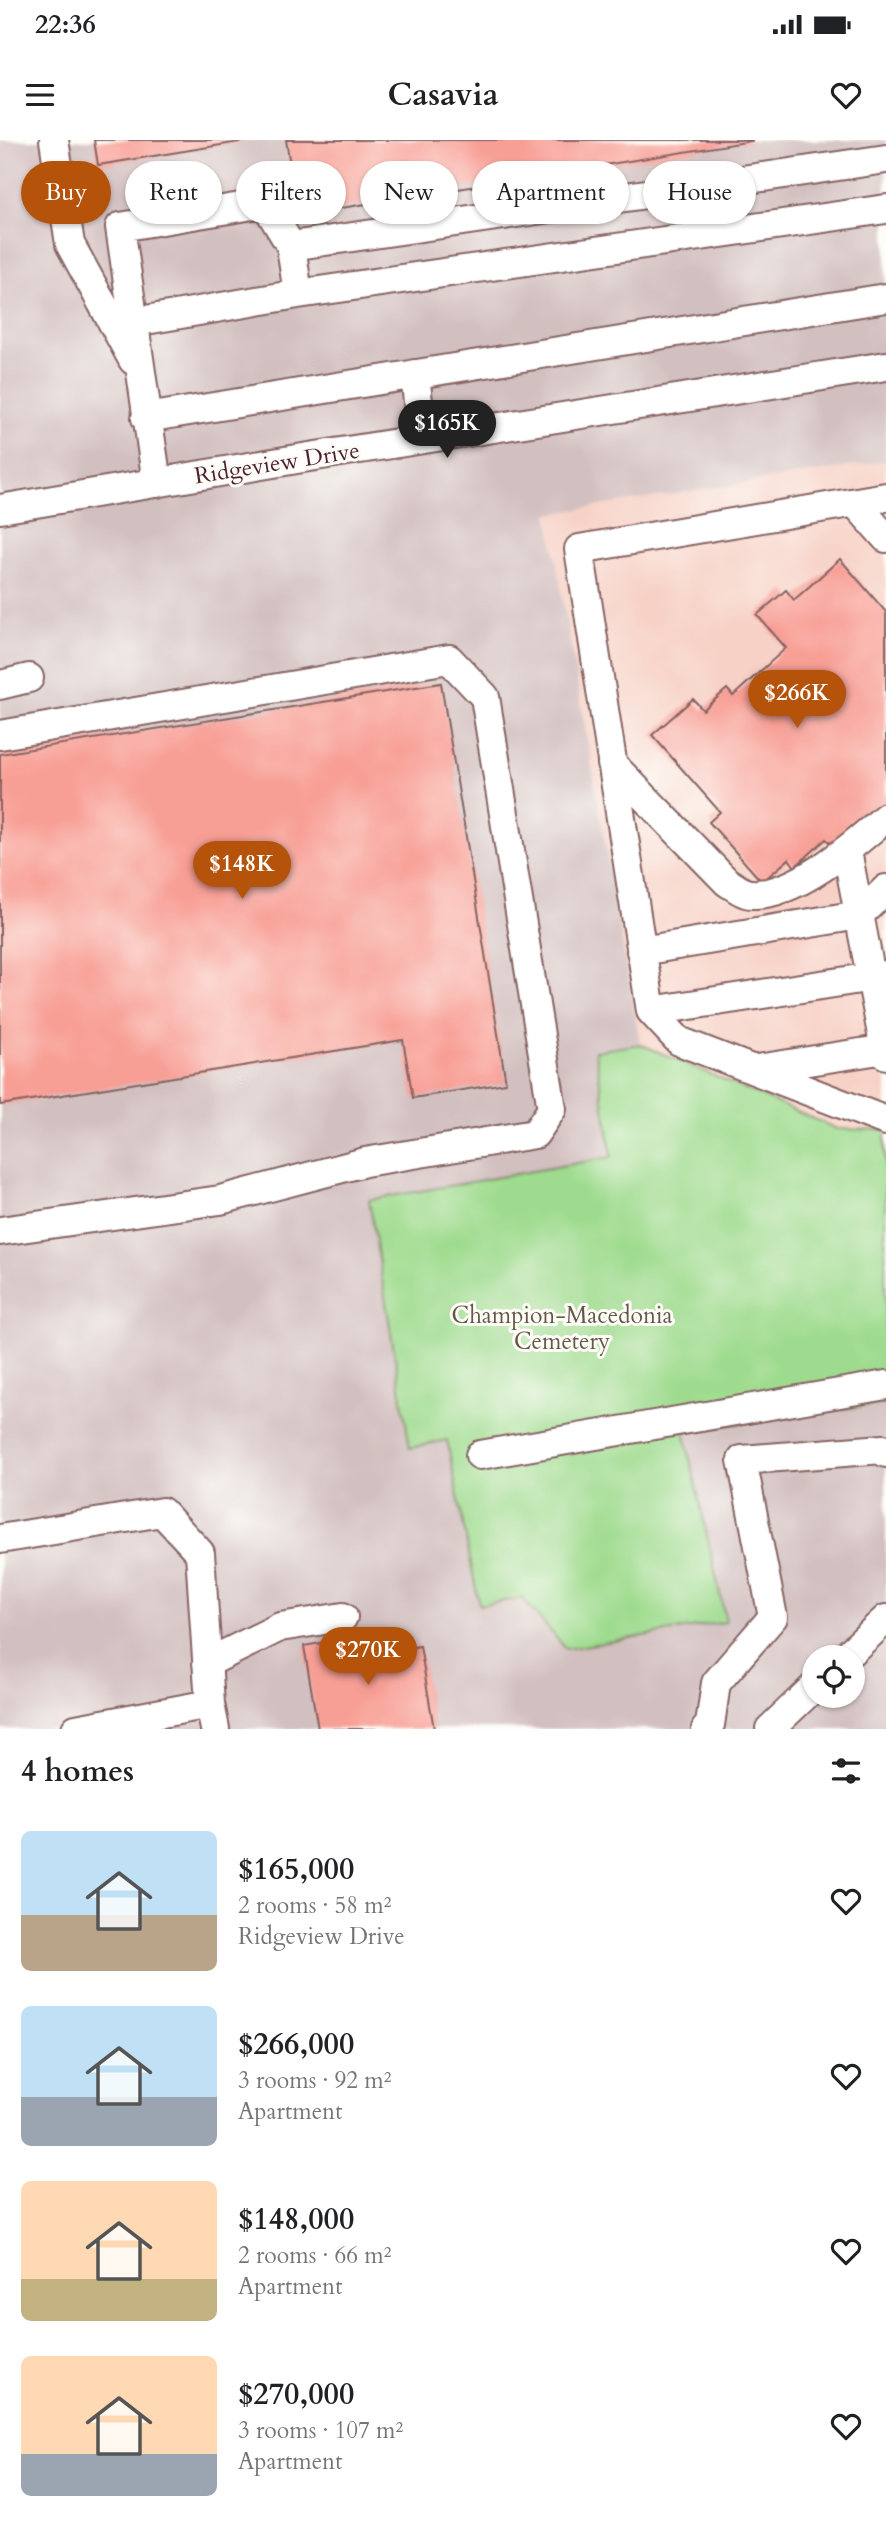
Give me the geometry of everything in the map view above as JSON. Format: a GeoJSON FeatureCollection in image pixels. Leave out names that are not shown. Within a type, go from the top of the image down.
{"type":"FeatureCollection","features":[{"type":"Feature","properties":{"kind":"street"},"geometry":{"type":"LineString","coordinates":[[54,140],[70,244],[141,375]]}},
{"type":"Feature","properties":{"kind":"street"},"geometry":{"type":"LineString","coordinates":[[291,246],[886,159]]}},
{"type":"Feature","properties":{"kind":"street"},"geometry":{"type":"LineString","coordinates":[[157,483],[120,227],[265,203],[291,246],[298,294]]}},
{"type":"Feature","properties":{"kind":"street"},"geometry":{"type":"LineString","coordinates":[[134,322],[298,294],[886,209]]}},
{"type":"Feature","properties":{"kind":"street"},"geometry":{"type":"LineString","coordinates":[[146,418],[664,337],[886,298]]}},
{"type":"Feature","properties":{"kind":"street","name":"Ridgeview Drive"},"geometry":{"type":"LineString","coordinates":[[0,509],[886,366]]}},
{"type":"Feature","properties":{"kind":"street"},"geometry":{"type":"LineString","coordinates":[[415,374],[422,439]]}},
{"type":"Feature","properties":{"kind":"street"},"geometry":{"type":"LineString","coordinates":[[886,497],[579,549],[651,1011],[679,1041],[886,1121]]}},
{"type":"Feature","properties":{"kind":"street"},"geometry":{"type":"LineString","coordinates":[[855,503],[886,538]]}},
{"type":"Feature","properties":{"kind":"street"},"geometry":{"type":"LineString","coordinates":[[0,735],[449,659],[485,697],[552,1109],[535,1134],[365,1162],[220,1200],[0,1231]]}},
{"type":"Feature","properties":{"kind":"street"},"geometry":{"type":"LineString","coordinates":[[0,685],[29,678]]}},
{"type":"Feature","properties":{"kind":"street"},"geometry":{"type":"LineString","coordinates":[[612,764],[727,882],[749,894],[779,890],[834,862],[886,817]]}},
{"type":"Feature","properties":{"kind":"street"},"geometry":{"type":"LineString","coordinates":[[754,1069],[886,1051],[879,977],[859,915],[847,851]]}},
{"type":"Feature","properties":{"kind":"street"},"geometry":{"type":"LineString","coordinates":[[640,951],[859,915],[886,889]]}},
{"type":"Feature","properties":{"kind":"street"},"geometry":{"type":"LineString","coordinates":[[651,1011],[879,977]]}},
{"type":"Feature","properties":{"kind":"street"},"geometry":{"type":"LineString","coordinates":[[480,1455],[886,1385]]}},
{"type":"Feature","properties":{"kind":"street"},"geometry":{"type":"LineString","coordinates":[[706,1729],[710,1725],[716,1683],[773,1616],[742,1460],[883,1449],[886,1453]]}},
{"type":"Feature","properties":{"kind":"street"},"geometry":{"type":"LineString","coordinates":[[0,1539],[162,1512],[200,1553],[212,1716],[76,1729]]}},
{"type":"Feature","properties":{"kind":"street"},"geometry":{"type":"LineString","coordinates":[[207,1662],[280,1627],[343,1617]]}},
{"type":"Feature","properties":{"kind":"street"},"geometry":{"type":"LineString","coordinates":[[858,1645],[886,1619]]}},
{"type":"Feature","properties":{"kind":"street"},"geometry":{"type":"LineString","coordinates":[[770,1729],[802,1698]]}},
{"type":"Feature","properties":{"kind":"shaded area"},"geometry":{"type":"Polygon","coordinates":[[[0,140],[886,140],[886,461],[548,514],[640,1044],[595,1052],[612,1157],[369,1200],[410,1448],[447,1439],[479,1605],[522,1598],[566,1649],[683,1431],[886,1403],[886,1729],[0,1729],[0,140]]]}},
{"type":"Feature","properties":{"kind":"shaded area"},"geometry":{"type":"Polygon","coordinates":[[[886,461],[886,1131],[837,1129],[640,1044],[548,513],[886,461]]]}},
{"type":"Feature","properties":{"kind":"green space","name":"Champion-Macedonia Cemetery"},"geometry":{"type":"Polygon","coordinates":[[[640,1044],[837,1129],[885,1130],[886,1403],[684,1431],[726,1622],[566,1649],[522,1598],[479,1605],[447,1440],[410,1448],[369,1200],[612,1157],[595,1051],[640,1044]]]}},
{"type":"Feature","properties":{"kind":"building"},"geometry":{"type":"Polygon","coordinates":[[[94,140],[246,140],[111,163],[97,161],[94,140]]]}},
{"type":"Feature","properties":{"kind":"building"},"geometry":{"type":"Polygon","coordinates":[[[286,140],[752,140],[629,161],[472,161],[472,187],[458,189],[458,161],[360,161],[360,205],[346,207],[346,161],[289,161],[286,140]]]}},
{"type":"Feature","properties":{"kind":"building"},"geometry":{"type":"Polygon","coordinates":[[[840,559],[886,612],[886,804],[836,849],[826,839],[795,867],[789,859],[762,882],[709,822],[720,812],[652,735],[693,699],[703,710],[727,689],[733,696],[786,648],[757,615],[786,590],[794,600],[840,559]]]}},
{"type":"Feature","properties":{"kind":"building"},"geometry":{"type":"Polygon","coordinates":[[[441,683],[506,1083],[413,1098],[403,1040],[0,1105],[0,754],[441,683]]]}},
{"type":"Feature","properties":{"kind":"building"},"geometry":{"type":"Polygon","coordinates":[[[360,1636],[363,1656],[420,1646],[434,1729],[318,1729],[304,1646],[360,1636]]]}}]}
